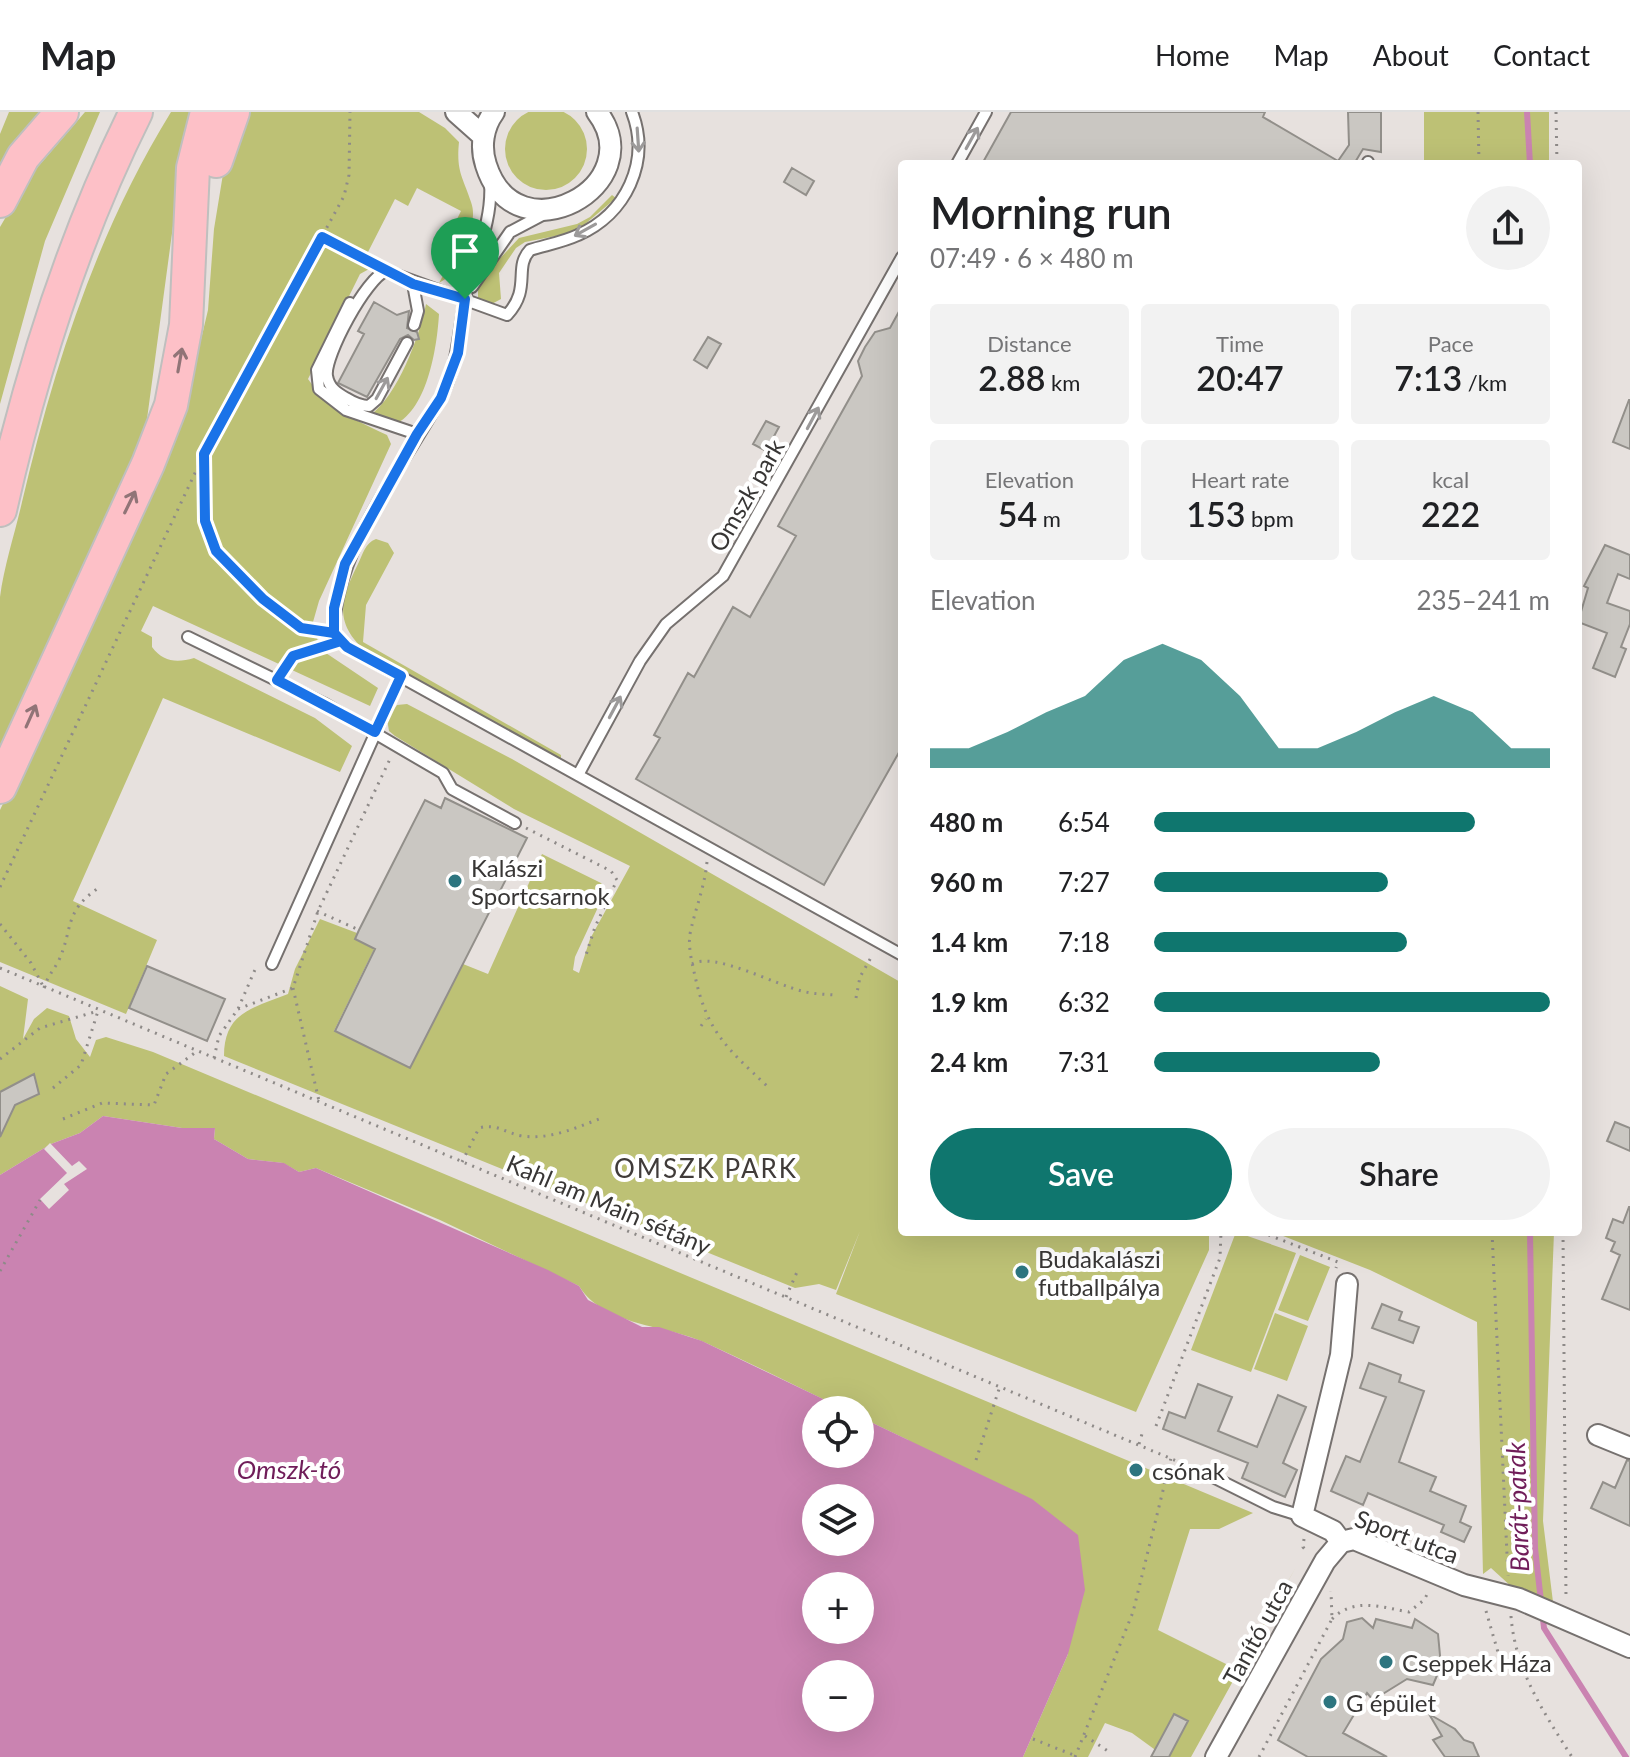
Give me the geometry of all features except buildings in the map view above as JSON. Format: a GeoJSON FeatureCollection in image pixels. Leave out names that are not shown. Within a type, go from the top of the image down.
{"type":"FeatureCollection","features":[{"type":"Feature","properties":{"kind":"main road"},"geometry":{"type":"LineString","coordinates":[[0,201],[23,157],[62,112]]}},
{"type":"Feature","properties":{"kind":"main road"},"geometry":{"type":"LineString","coordinates":[[0,787],[148,464],[171,405],[186,325],[194,212],[193,168],[207,112]]}},
{"type":"Feature","properties":{"kind":"main road"},"geometry":{"type":"LineString","coordinates":[[194,212],[220,112]]}},
{"type":"Feature","properties":{"kind":"main road"},"geometry":{"type":"LineString","coordinates":[[194,212],[213,174],[233,112]]}},
{"type":"Feature","properties":{"kind":"main road"},"geometry":{"type":"LineString","coordinates":[[0,510],[46,334],[83,231],[131,123]]}},
{"type":"Feature","properties":{"kind":"street"},"geometry":{"type":"LineString","coordinates":[[456,112],[483,136]]}},
{"type":"Feature","properties":{"kind":"street"},"geometry":{"type":"LineString","coordinates":[[494,112],[483,136],[483,156],[489,176],[512,201],[530,208],[551,210],[573,204],[589,193],[601,178],[609,142],[600,114]]}},
{"type":"Feature","properties":{"kind":"street"},"geometry":{"type":"LineString","coordinates":[[1302,1516],[1341,1355],[1343,1281]]}},
{"type":"Feature","properties":{"kind":"street"},"geometry":{"type":"LineString","coordinates":[[1598,1435],[1630,1448]]}},
{"type":"Feature","properties":{"kind":"street","name":"Sport utca"},"geometry":{"type":"LineString","coordinates":[[1302,1516],[1333,1531],[1341,1542],[1354,1539],[1436,1575],[1514,1597],[1630,1647]]}},
{"type":"Feature","properties":{"kind":"street","name":"Tanító utca"},"geometry":{"type":"LineString","coordinates":[[1223,1755],[1325,1561],[1341,1542]]}},
{"type":"Feature","properties":{"kind":"lane"},"geometry":{"type":"LineString","coordinates":[[417,434],[346,410],[325,396],[317,381],[322,357],[363,278],[375,271],[386,271],[413,284],[507,315],[522,294],[524,256],[530,250],[579,235],[608,216],[626,195],[636,169],[639,138],[632,112]]}},
{"type":"Feature","properties":{"kind":"lane"},"geometry":{"type":"LineString","coordinates":[[959,160],[986,112]]}},
{"type":"Feature","properties":{"kind":"lane"},"geometry":{"type":"LineString","coordinates":[[489,176],[490,209],[465,299],[458,353],[441,398],[417,434],[345,564],[334,608],[338,637],[401,676],[898,953]]}},
{"type":"Feature","properties":{"kind":"lane"},"geometry":{"type":"LineString","coordinates":[[465,299],[482,268],[510,232],[551,210]]}},
{"type":"Feature","properties":{"kind":"lane","name":"Omszk park"},"geometry":{"type":"LineString","coordinates":[[578,775],[640,661],[666,624],[723,576],[898,264]]}},
{"type":"Feature","properties":{"kind":"lane"},"geometry":{"type":"LineString","coordinates":[[386,271],[374,276],[329,361],[327,376],[332,389],[358,404],[369,406],[377,399],[407,343]]}},
{"type":"Feature","properties":{"kind":"lane"},"geometry":{"type":"LineString","coordinates":[[413,284],[418,311],[414,325]]}},
{"type":"Feature","properties":{"kind":"lane"},"geometry":{"type":"LineString","coordinates":[[188,637],[375,732],[443,773],[452,789],[515,823]]}},
{"type":"Feature","properties":{"kind":"lane"},"geometry":{"type":"LineString","coordinates":[[272,964],[401,676]]}},
{"type":"Feature","properties":{"kind":"lane"},"geometry":{"type":"LineString","coordinates":[[1205,1473],[1273,1507],[1302,1516]]}},
{"type":"Feature","properties":{"kind":"path"},"geometry":{"type":"LineString","coordinates":[[0,887],[204,454],[344,196],[349,175],[350,112]]}},
{"type":"Feature","properties":{"kind":"path"},"geometry":{"type":"LineString","coordinates":[[1478,112],[1479,160]]}},
{"type":"Feature","properties":{"kind":"path"},"geometry":{"type":"LineString","coordinates":[[1556,112],[1557,160]]}},
{"type":"Feature","properties":{"kind":"path"},"geometry":{"type":"LineString","coordinates":[[322,237],[386,271]]}},
{"type":"Feature","properties":{"kind":"path"},"geometry":{"type":"LineString","coordinates":[[204,454],[205,521],[216,551],[257,594],[301,628],[338,637]]}},
{"type":"Feature","properties":{"kind":"path"},"geometry":{"type":"LineString","coordinates":[[277,680],[293,656],[338,637]]}},
{"type":"Feature","properties":{"kind":"path"},"geometry":{"type":"LineString","coordinates":[[319,1102],[293,988],[318,911],[397,745]]}},
{"type":"Feature","properties":{"kind":"path"},"geometry":{"type":"LineString","coordinates":[[515,823],[611,871],[617,880],[595,927],[585,958]]}},
{"type":"Feature","properties":{"kind":"path"},"geometry":{"type":"LineString","coordinates":[[713,850],[690,935],[692,964],[706,1019],[728,1050],[767,1086]]}},
{"type":"Feature","properties":{"kind":"path"},"geometry":{"type":"LineString","coordinates":[[44,988],[59,959],[63,937],[80,901],[97,889]]}},
{"type":"Feature","properties":{"kind":"path"},"geometry":{"type":"LineString","coordinates":[[299,903],[359,930]]}},
{"type":"Feature","properties":{"kind":"path"},"geometry":{"type":"LineString","coordinates":[[0,924],[31,963],[44,988]]}},
{"type":"Feature","properties":{"kind":"path"},"geometry":{"type":"LineString","coordinates":[[856,998],[860,977],[878,943]]}},
{"type":"Feature","properties":{"kind":"path"},"geometry":{"type":"LineString","coordinates":[[214,1058],[219,1036],[238,1009],[259,959]]}},
{"type":"Feature","properties":{"kind":"path"},"geometry":{"type":"LineString","coordinates":[[692,964],[700,959],[720,963],[803,992],[834,995]]}},
{"type":"Feature","properties":{"kind":"path","name":"Kahl am Main sétány"},"geometry":{"type":"LineString","coordinates":[[0,968],[1205,1473]]}},
{"type":"Feature","properties":{"kind":"path"},"geometry":{"type":"LineString","coordinates":[[238,1009],[293,988]]}},
{"type":"Feature","properties":{"kind":"path"},"geometry":{"type":"LineString","coordinates":[[0,1059],[40,1028],[98,1011]]}},
{"type":"Feature","properties":{"kind":"path"},"geometry":{"type":"LineString","coordinates":[[53,1088],[81,1065],[98,1011]]}},
{"type":"Feature","properties":{"kind":"path"},"geometry":{"type":"LineString","coordinates":[[701,1026],[706,1019]]}},
{"type":"Feature","properties":{"kind":"path"},"geometry":{"type":"LineString","coordinates":[[63,1119],[102,1103],[154,1105],[166,1074],[196,1052]]}},
{"type":"Feature","properties":{"kind":"path"},"geometry":{"type":"LineString","coordinates":[[461,1162],[479,1128],[492,1125],[523,1136],[558,1134],[604,1117]]}},
{"type":"Feature","properties":{"kind":"path"},"geometry":{"type":"LineString","coordinates":[[0,1271],[40,1200]]}},
{"type":"Feature","properties":{"kind":"path"},"geometry":{"type":"LineString","coordinates":[[1156,1426],[1220,1258],[1221,1236]]}},
{"type":"Feature","properties":{"kind":"path"},"geometry":{"type":"LineString","coordinates":[[1271,1236],[1338,1262],[1335,1271],[1343,1281]]}},
{"type":"Feature","properties":{"kind":"path"},"geometry":{"type":"LineString","coordinates":[[1492,1236],[1514,1597],[1512,1633],[1524,1673],[1541,1709],[1572,1757]]}},
{"type":"Feature","properties":{"kind":"path"},"geometry":{"type":"LineString","coordinates":[[1563,1236],[1567,1590],[1564,1608],[1569,1620]]}},
{"type":"Feature","properties":{"kind":"path"},"geometry":{"type":"LineString","coordinates":[[786,1297],[797,1272]]}},
{"type":"Feature","properties":{"kind":"path"},"geometry":{"type":"LineString","coordinates":[[976,1460],[1000,1386]]}},
{"type":"Feature","properties":{"kind":"path"},"geometry":{"type":"LineString","coordinates":[[1139,1444],[1142,1434]]}},
{"type":"Feature","properties":{"kind":"path"},"geometry":{"type":"LineString","coordinates":[[1033,1739],[1076,1757],[1133,1612],[1171,1458]]}},
{"type":"Feature","properties":{"kind":"path"},"geometry":{"type":"LineString","coordinates":[[1332,1619],[1343,1608],[1358,1604],[1409,1612],[1424,1600],[1436,1575]]}},
{"type":"Feature","properties":{"kind":"path"},"geometry":{"type":"LineString","coordinates":[[1485,1591],[1484,1607],[1502,1666]]}},
{"type":"Feature","properties":{"kind":"path"},"geometry":{"type":"LineString","coordinates":[[1085,1736],[1111,1753]]}},
{"type":"Feature","properties":{"kind":"green space"},"geometry":{"type":"Polygon","coordinates":[[[546,108],[562,111],[575,120],[584,133],[587,149],[584,165],[575,178],[562,187],[546,190],[530,187],[517,178],[508,165],[505,149],[508,133],[517,120],[530,111],[546,108]]]}},
{"type":"Feature","properties":{"kind":"green space"},"geometry":{"type":"Polygon","coordinates":[[[9,112],[44,112],[0,178],[0,134],[9,112]]]}},
{"type":"Feature","properties":{"kind":"green space"},"geometry":{"type":"Polygon","coordinates":[[[85,112],[100,112],[45,241],[0,404],[0,227],[30,176],[85,112]]]}},
{"type":"Feature","properties":{"kind":"green space"},"geometry":{"type":"Polygon","coordinates":[[[171,112],[195,112],[175,211],[147,419],[135,457],[0,749],[0,597],[48,401],[100,252],[121,204],[171,112]]]}},
{"type":"Feature","properties":{"kind":"green space"},"geometry":{"type":"Polygon","coordinates":[[[245,112],[419,112],[445,128],[459,142],[459,168],[471,202],[472,221],[466,242],[447,278],[439,283],[466,232],[454,225],[461,211],[417,188],[408,206],[395,199],[368,252],[381,260],[380,263],[360,274],[308,379],[333,406],[387,435],[391,444],[319,601],[313,622],[320,649],[378,688],[370,706],[153,606],[141,631],[152,637],[152,647],[166,658],[176,661],[194,658],[315,718],[352,746],[340,772],[163,698],[73,901],[157,940],[126,1014],[0,962],[0,810],[166,463],[185,407],[208,310],[214,229],[223,174],[245,112]]]}},
{"type":"Feature","properties":{"kind":"green space"},"geometry":{"type":"Polygon","coordinates":[[[1424,112],[1549,112],[1549,160],[1424,160],[1424,112]]]}},
{"type":"Feature","properties":{"kind":"green space"},"geometry":{"type":"Polygon","coordinates":[[[612,195],[616,198],[584,225],[566,234],[525,242],[516,248],[499,273],[501,299],[488,306],[478,301],[478,282],[519,238],[577,224],[590,217],[612,195]]]}},
{"type":"Feature","properties":{"kind":"green space"},"geometry":{"type":"Polygon","coordinates":[[[426,304],[439,314],[428,378],[413,408],[391,426],[370,415],[398,380],[419,332],[426,304]]]}},
{"type":"Feature","properties":{"kind":"green space"},"geometry":{"type":"Polygon","coordinates":[[[376,539],[388,543],[394,553],[366,605],[363,642],[561,755],[561,761],[373,658],[352,636],[343,615],[343,604],[363,553],[369,543],[376,539]]]}},
{"type":"Feature","properties":{"kind":"green space"},"geometry":{"type":"Polygon","coordinates":[[[407,704],[512,759],[898,981],[898,1236],[1209,1236],[1209,1250],[1136,1412],[836,1294],[860,1231],[836,1290],[819,1284],[795,1288],[224,1056],[225,1041],[235,1021],[252,1008],[288,994],[295,969],[320,919],[357,933],[355,939],[374,949],[334,1031],[410,1066],[463,964],[488,974],[542,854],[601,883],[606,890],[575,957],[573,970],[579,973],[590,939],[630,866],[514,809],[395,736],[389,731],[387,719],[397,705],[407,704]]]}},
{"type":"Feature","properties":{"kind":"green space"},"geometry":{"type":"Polygon","coordinates":[[[0,986],[28,999],[23,1039],[34,1019],[47,1008],[69,1016],[76,1039],[90,1057],[96,1040],[106,1037],[153,1052],[1253,1513],[1219,1529],[1190,1529],[1158,1630],[1238,1670],[1296,1567],[1191,1757],[1165,1757],[1132,1733],[1105,1723],[1088,1757],[1023,1757],[1068,1654],[908,1440],[874,1424],[874,1396],[817,1396],[706,1343],[620,1317],[604,1310],[579,1286],[440,1220],[316,1168],[299,1172],[283,1163],[248,1159],[214,1139],[215,1128],[182,1128],[103,1116],[80,1133],[51,1144],[0,1175],[0,986]]]}},
{"type":"Feature","properties":{"kind":"green space"},"geometry":{"type":"Polygon","coordinates":[[[1234,1236],[1247,1236],[1296,1253],[1251,1372],[1191,1350],[1234,1236]]]}},
{"type":"Feature","properties":{"kind":"green space"},"geometry":{"type":"Polygon","coordinates":[[[1283,1236],[1554,1236],[1543,1521],[1553,1602],[1513,1588],[1491,1568],[1483,1574],[1477,1322],[1370,1270],[1283,1236]]]}},
{"type":"Feature","properties":{"kind":"green space"},"geometry":{"type":"Polygon","coordinates":[[[1300,1255],[1330,1267],[1308,1321],[1278,1310],[1300,1255]]]}},
{"type":"Feature","properties":{"kind":"green space"},"geometry":{"type":"Polygon","coordinates":[[[1275,1313],[1308,1326],[1287,1381],[1254,1369],[1275,1313]]]}},
{"type":"Feature","properties":{"kind":"water","name":"Omszk-tó"},"geometry":{"type":"Polygon","coordinates":[[[103,1116],[182,1128],[215,1128],[214,1139],[248,1159],[284,1163],[299,1172],[316,1168],[548,1270],[579,1286],[588,1300],[642,1327],[659,1327],[702,1341],[817,1396],[802,1396],[802,1468],[874,1468],[874,1424],[1032,1499],[1078,1535],[1085,1590],[1068,1654],[1023,1757],[0,1757],[0,1175],[51,1144],[80,1133],[103,1116]]]}},
{"type":"Feature","properties":{"kind":"pier"},"geometry":{"type":"Polygon","coordinates":[[[50,1143],[72,1166],[79,1161],[87,1169],[64,1184],[69,1190],[49,1209],[40,1199],[67,1173],[44,1149],[50,1143]]]}},
{"type":"Feature","properties":{"kind":"waterway","name":"Barát-patak"},"geometry":{"type":"LineString","coordinates":[[1527,112],[1530,160]]}},
{"type":"Feature","properties":{"kind":"waterway","name":"Barát-patak"},"geometry":{"type":"LineString","coordinates":[[1530,1236],[1535,1548],[1544,1628],[1626,1757]]}},
{"type":"Feature","properties":{"kind":"place","name":"Kalászi Sportcsarnok"},"geometry":{"type":"Point","coordinates":[455,881]}},
{"type":"Feature","properties":{"kind":"place","name":"Budakalászi futballpálya"},"geometry":{"type":"Point","coordinates":[1022,1272]}},
{"type":"Feature","properties":{"kind":"place","name":"csónak"},"geometry":{"type":"Point","coordinates":[1136,1470]}},
{"type":"Feature","properties":{"kind":"place","name":"Cseppek Háza"},"geometry":{"type":"Point","coordinates":[1386,1662]}},
{"type":"Feature","properties":{"kind":"place","name":"G épület"},"geometry":{"type":"Point","coordinates":[1330,1702]}},
{"type":"Feature","properties":{"kind":"district","name":"OMSZK PARK"},"geometry":{"type":"Point","coordinates":[706,1168]}},
{"type":"Feature","properties":{"kind":"route"},"geometry":{"type":"LineString","coordinates":[[465,299],[413,284],[322,237],[204,454],[205,521],[216,551],[257,594],[301,628],[334,633],[347,647],[401,676],[375,732],[277,680],[293,656],[341,641],[334,633],[334,608],[345,564],[395,472],[441,398],[458,353],[465,299]]}}]}
